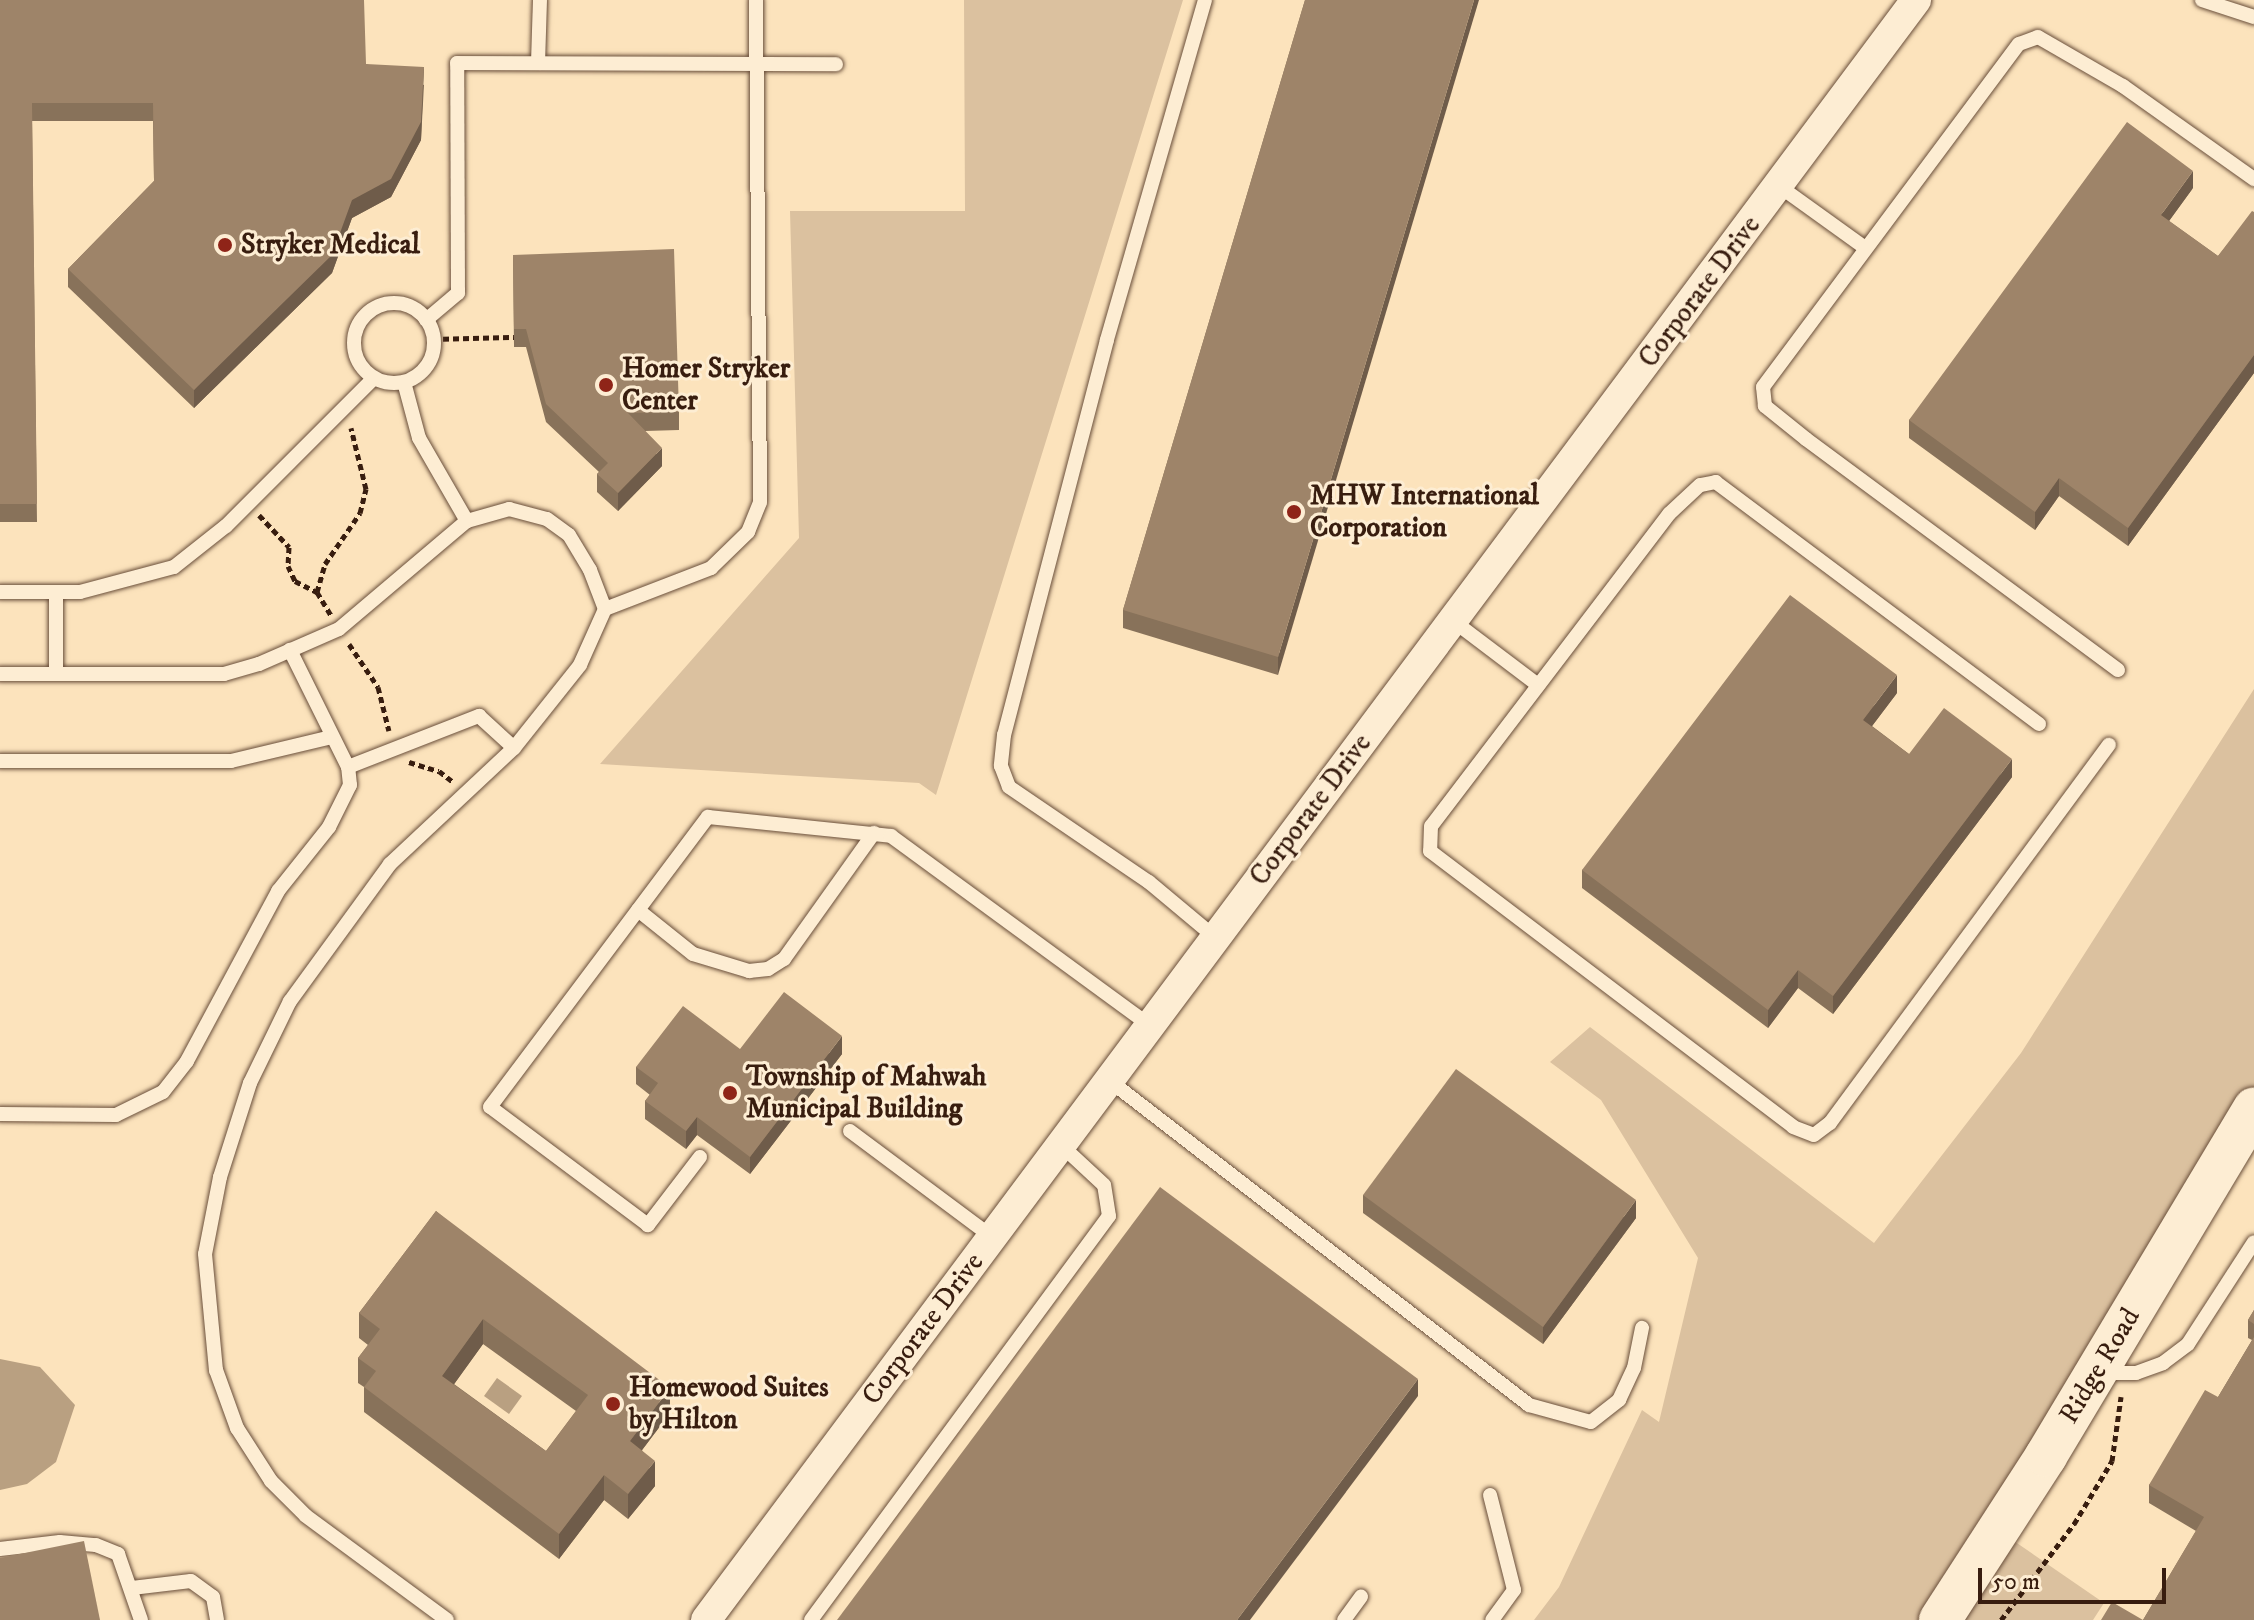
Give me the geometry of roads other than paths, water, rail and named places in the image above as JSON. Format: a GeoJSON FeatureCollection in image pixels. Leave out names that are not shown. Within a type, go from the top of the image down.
{"type":"FeatureCollection","features":[{"type":"Feature","properties":{"kind":"street","name":"Corporate Drive"},"geometry":{"type":"LineString","coordinates":[[706,1620],[1779,186],[1914,1]]}},
{"type":"Feature","properties":{"kind":"street","name":"Ridge Road"},"geometry":{"type":"LineString","coordinates":[[1940,1620],[2110,1373],[2254,1109]]}},
{"type":"Feature","properties":{"kind":"lane"},"geometry":{"type":"LineString","coordinates":[[538,63],[540,0]]}},
{"type":"Feature","properties":{"kind":"lane"},"geometry":{"type":"LineString","coordinates":[[447,1620],[306,1516],[271,1481],[237,1428],[216,1370],[205,1254],[220,1177],[250,1083],[290,1001],[390,864],[514,748],[580,665],[605,609],[711,568],[748,532],[760,502],[756,0]]}},
{"type":"Feature","properties":{"kind":"lane"},"geometry":{"type":"LineString","coordinates":[[1205,0],[1107,340],[1004,735],[1001,766],[1009,787],[1149,882],[1216,938]]}},
{"type":"Feature","properties":{"kind":"lane"},"geometry":{"type":"LineString","coordinates":[[2202,0],[2254,17]]}},
{"type":"Feature","properties":{"kind":"lane"},"geometry":{"type":"LineString","coordinates":[[2118,670],[1765,406],[1763,387],[1776,364],[2001,63],[2019,44],[2038,37],[2123,86],[2254,179]]}},
{"type":"Feature","properties":{"kind":"lane"},"geometry":{"type":"LineString","coordinates":[[426,320],[458,293],[457,63],[836,64]]}},
{"type":"Feature","properties":{"kind":"lane"},"geometry":{"type":"LineString","coordinates":[[1779,186],[1864,247]]}},
{"type":"Feature","properties":{"kind":"lane"},"geometry":{"type":"LineString","coordinates":[[400,304],[426,320],[433,339],[429,364],[404,382],[374,378],[355,353],[360,323],[370,311],[400,304]]}},
{"type":"Feature","properties":{"kind":"lane"},"geometry":{"type":"LineString","coordinates":[[0,592],[102,589],[174,567],[248,503],[374,378]]}},
{"type":"Feature","properties":{"kind":"lane"},"geometry":{"type":"LineString","coordinates":[[404,382],[419,438],[467,521]]}},
{"type":"Feature","properties":{"kind":"lane"},"geometry":{"type":"LineString","coordinates":[[2039,724],[1716,482],[1685,495],[1431,826],[1430,851],[1793,1127],[1814,1135],[1830,1123],[2109,745]]}},
{"type":"Feature","properties":{"kind":"lane"},"geometry":{"type":"LineString","coordinates":[[0,674],[224,674],[339,629],[467,521],[509,509],[547,519],[569,535],[605,609]]}},
{"type":"Feature","properties":{"kind":"lane"},"geometry":{"type":"LineString","coordinates":[[56,592],[56,674]]}},
{"type":"Feature","properties":{"kind":"lane"},"geometry":{"type":"LineString","coordinates":[[1452,620],[1538,685]]}},
{"type":"Feature","properties":{"kind":"lane"},"geometry":{"type":"LineString","coordinates":[[0,1114],[116,1115],[163,1092],[187,1061],[278,891],[346,800],[348,767],[290,650]]}},
{"type":"Feature","properties":{"kind":"lane"},"geometry":{"type":"LineString","coordinates":[[348,767],[479,716],[514,748]]}},
{"type":"Feature","properties":{"kind":"lane"},"geometry":{"type":"LineString","coordinates":[[0,761],[231,761],[332,737]]}},
{"type":"Feature","properties":{"kind":"lane"},"geometry":{"type":"LineString","coordinates":[[700,1157],[648,1225],[490,1107],[708,817],[891,836],[1151,1026]]}},
{"type":"Feature","properties":{"kind":"lane"},"geometry":{"type":"LineString","coordinates":[[638,910],[693,954],[749,971],[768,969],[784,959],[874,833]]}},
{"type":"Feature","properties":{"kind":"lane"},"geometry":{"type":"LineString","coordinates":[[1110,1081],[1529,1405],[1591,1422],[1619,1400],[1634,1368],[1642,1328]]}},
{"type":"Feature","properties":{"kind":"lane"},"geometry":{"type":"LineString","coordinates":[[850,1131],[992,1237]]}},
{"type":"Feature","properties":{"kind":"lane"},"geometry":{"type":"LineString","coordinates":[[811,1620],[1109,1216],[1104,1185],[1061,1145]]}},
{"type":"Feature","properties":{"kind":"lane"},"geometry":{"type":"LineString","coordinates":[[2110,1373],[2163,1363],[2188,1344],[2254,1242]]}},
{"type":"Feature","properties":{"kind":"lane"},"geometry":{"type":"LineString","coordinates":[[1490,1495],[1514,1590],[1492,1620]]}},
{"type":"Feature","properties":{"kind":"lane"},"geometry":{"type":"LineString","coordinates":[[0,1549],[96,1545],[118,1554],[141,1620]]}},
{"type":"Feature","properties":{"kind":"lane"},"geometry":{"type":"LineString","coordinates":[[132,1588],[191,1581],[213,1597],[217,1620]]}},
{"type":"Feature","properties":{"kind":"lane"},"geometry":{"type":"LineString","coordinates":[[1344,1620],[1361,1597]]}},
{"type":"Feature","properties":{"kind":"place","name":"Stryker Medical"},"geometry":{"type":"Point","coordinates":[225,245]}},
{"type":"Feature","properties":{"kind":"place","name":"Homer Stryker Center"},"geometry":{"type":"Point","coordinates":[606,385]}},
{"type":"Feature","properties":{"kind":"place","name":"MHW International Corporation"},"geometry":{"type":"Point","coordinates":[1294,512]}},
{"type":"Feature","properties":{"kind":"place","name":"Township of Mahwah Municipal Building"},"geometry":{"type":"Point","coordinates":[730,1093]}},
{"type":"Feature","properties":{"kind":"place","name":"Homewood Suites by Hilton"},"geometry":{"type":"Point","coordinates":[613,1404]}}]}
